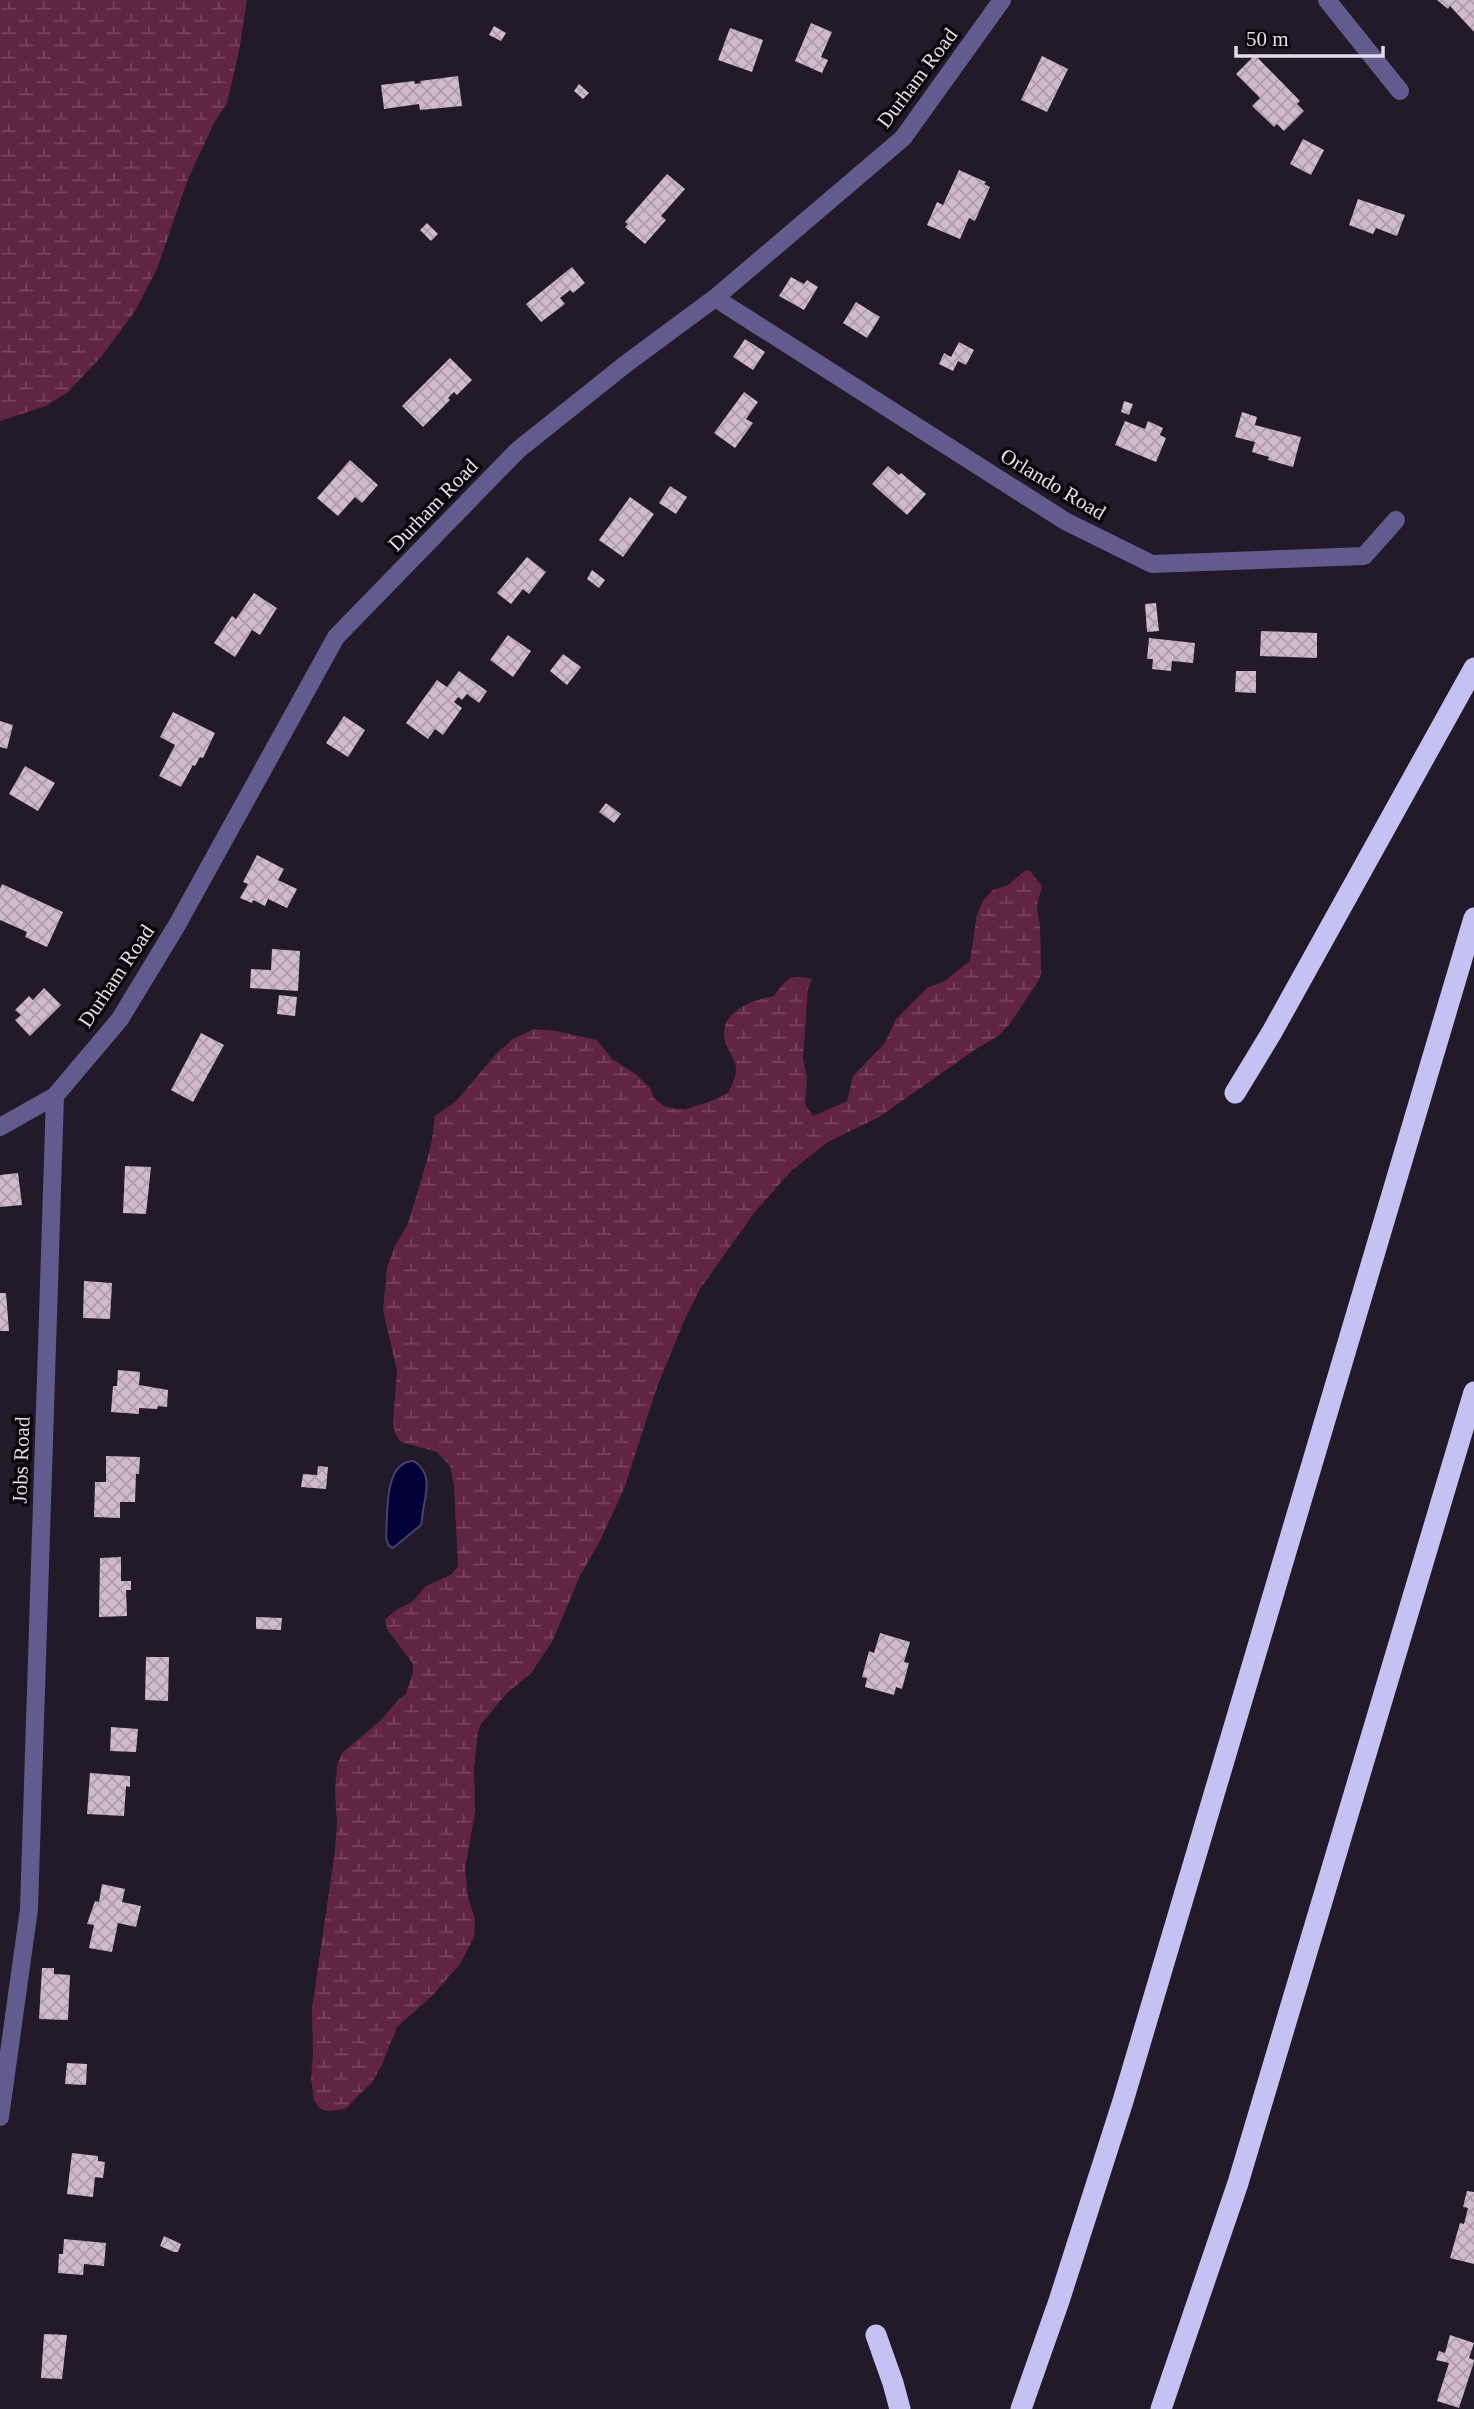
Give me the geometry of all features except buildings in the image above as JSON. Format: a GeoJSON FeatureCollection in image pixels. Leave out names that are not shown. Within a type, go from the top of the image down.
{"type":"FeatureCollection","features":[{"type":"Feature","properties":{"kind":"highway"},"geometry":{"type":"LineString","coordinates":[[1236,1093],[1474,668]]}},
{"type":"Feature","properties":{"kind":"highway"},"geometry":{"type":"LineString","coordinates":[[1021,2409],[1068,2276],[1123,2101],[1474,918]]}},
{"type":"Feature","properties":{"kind":"highway"},"geometry":{"type":"LineString","coordinates":[[1161,2409],[1238,2183],[1474,1392]]}},
{"type":"Feature","properties":{"kind":"highway"},"geometry":{"type":"LineString","coordinates":[[876,2335],[894,2383],[900,2409]]}},
{"type":"Feature","properties":{"kind":"street","name":"Durham Road"},"geometry":{"type":"LineString","coordinates":[[0,1127],[55,1096],[120,1019],[177,925],[336,637],[518,450],[626,363],[715,298],[903,138],[1002,0]]}},
{"type":"Feature","properties":{"kind":"street"},"geometry":{"type":"LineString","coordinates":[[1327,0],[1400,91]]}},
{"type":"Feature","properties":{"kind":"street","name":"Orlando Road"},"geometry":{"type":"LineString","coordinates":[[715,298],[1065,522],[1152,564],[1364,556],[1396,520]]}},
{"type":"Feature","properties":{"kind":"street","name":"Jobs Road"},"geometry":{"type":"LineString","coordinates":[[0,2117],[29,1909],[55,1096]]}},
{"type":"Feature","properties":{"kind":"green space"},"geometry":{"type":"Polygon","coordinates":[[[0,0],[247,0],[227,103],[214,123],[188,179],[157,269],[135,311],[101,357],[68,392],[46,406],[0,421],[0,0]]]}},
{"type":"Feature","properties":{"kind":"green space"},"geometry":{"type":"Polygon","coordinates":[[[1026,870],[1030,871],[1042,886],[1037,906],[1041,973],[1009,1025],[998,1036],[879,1117],[828,1142],[791,1171],[754,1213],[700,1289],[657,1387],[624,1489],[580,1576],[552,1642],[531,1673],[506,1694],[481,1724],[478,1732],[474,1768],[475,1813],[465,1869],[468,1897],[475,1919],[474,1937],[460,1964],[432,1996],[397,2027],[372,2082],[345,2109],[328,2111],[319,2108],[314,2100],[311,2078],[312,2008],[335,1851],[337,1765],[343,1752],[381,1720],[406,1694],[413,1664],[387,1629],[385,1619],[412,1602],[426,1586],[452,1574],[458,1566],[454,1485],[450,1466],[437,1452],[401,1442],[395,1434],[393,1421],[397,1371],[383,1310],[387,1268],[394,1248],[408,1223],[431,1146],[435,1116],[457,1100],[497,1053],[513,1039],[534,1029],[597,1040],[612,1059],[637,1075],[650,1088],[654,1098],[664,1106],[687,1109],[711,1101],[728,1093],[735,1076],[734,1060],[725,1041],[726,1022],[738,1009],[774,996],[786,981],[798,977],[812,979],[808,989],[803,1058],[807,1078],[805,1104],[813,1116],[847,1101],[853,1076],[885,1043],[896,1019],[928,987],[943,982],[970,961],[977,914],[984,899],[993,890],[1008,885],[1026,870]]]}},
{"type":"Feature","properties":{"kind":"shaded area"},"geometry":{"type":"Polygon","coordinates":[[[414,1461],[425,1473],[427,1488],[421,1525],[393,1548],[389,1546],[386,1538],[389,1491],[397,1470],[404,1463],[414,1461]]]}}]}
